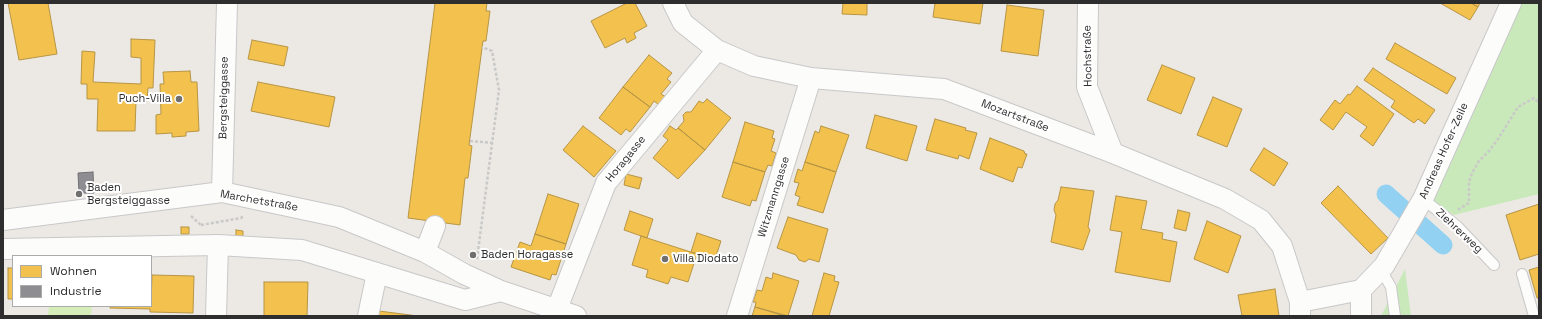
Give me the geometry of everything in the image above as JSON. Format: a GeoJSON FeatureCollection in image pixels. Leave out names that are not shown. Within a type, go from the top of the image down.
{"type":"FeatureCollection","features":[{"type":"Feature","properties":{"kind":"street","name":"Bergsteiggasse"},"geometry":{"type":"LineString","coordinates":[[222,192],[227,3]]}},
{"type":"Feature","properties":{"kind":"street","name":"Mozartstraße"},"geometry":{"type":"LineString","coordinates":[[674,3],[682,23],[717,50],[754,66],[811,78],[944,90],[1113,153],[1225,199],[1261,220],[1282,246],[1300,309]]}},
{"type":"Feature","properties":{"kind":"street","name":"Hochstraße"},"geometry":{"type":"LineString","coordinates":[[1088,3],[1087,88],[1113,153]]}},
{"type":"Feature","properties":{"kind":"street","name":"Andreas Hofer-Zeile"},"geometry":{"type":"LineString","coordinates":[[1361,290],[1381,270],[1423,198],[1511,3]]}},
{"type":"Feature","properties":{"kind":"street","name":"Horagasse"},"geometry":{"type":"LineString","coordinates":[[557,310],[606,183],[717,50]]}},
{"type":"Feature","properties":{"kind":"street","name":"Witzmanngasse"},"geometry":{"type":"LineString","coordinates":[[737,316],[811,78]]}},
{"type":"Feature","properties":{"kind":"street","name":"Marchetstraße"},"geometry":{"type":"LineString","coordinates":[[3,220],[222,192],[339,217],[425,252],[471,277],[501,291],[576,316]]}},
{"type":"Feature","properties":{"kind":"street"},"geometry":{"type":"LineString","coordinates":[[425,252],[435,226]]}},
{"type":"Feature","properties":{"kind":"street"},"geometry":{"type":"LineString","coordinates":[[3,249],[209,246],[302,250],[465,300],[501,291]]}},
{"type":"Feature","properties":{"kind":"street"},"geometry":{"type":"LineString","coordinates":[[209,246],[216,316]]}},
{"type":"Feature","properties":{"kind":"street"},"geometry":{"type":"LineString","coordinates":[[368,316],[377,273]]}},
{"type":"Feature","properties":{"kind":"street"},"geometry":{"type":"LineString","coordinates":[[1300,309],[1361,290],[1361,316]]}},
{"type":"Feature","properties":{"kind":"lane","name":"Ziehrerweg"},"geometry":{"type":"LineString","coordinates":[[1423,198],[1457,226],[1494,265]]}},
{"type":"Feature","properties":{"kind":"lane"},"geometry":{"type":"LineString","coordinates":[[1381,270],[1391,287],[1395,316]]}},
{"type":"Feature","properties":{"kind":"lane"},"geometry":{"type":"LineString","coordinates":[[1522,274],[1534,316]]}},
{"type":"Feature","properties":{"kind":"path"},"geometry":{"type":"LineString","coordinates":[[471,277],[479,255],[499,90],[492,51],[482,47]]}},
{"type":"Feature","properties":{"kind":"path"},"geometry":{"type":"LineString","coordinates":[[1457,226],[1468,225],[1459,208],[1469,202],[1469,182],[1479,161],[1498,139],[1518,106],[1534,98],[1539,103]]}},
{"type":"Feature","properties":{"kind":"path"},"geometry":{"type":"LineString","coordinates":[[470,141],[492,143]]}},
{"type":"Feature","properties":{"kind":"path"},"geometry":{"type":"LineString","coordinates":[[209,246],[201,225],[241,218],[260,200]]}},
{"type":"Feature","properties":{"kind":"green space"},"geometry":{"type":"Polygon","coordinates":[[[1522,3],[1539,3],[1539,194],[1454,215],[1431,200],[1522,3]]]}},
{"type":"Feature","properties":{"kind":"green space"},"geometry":{"type":"Polygon","coordinates":[[[1405,269],[1411,316],[1381,316],[1405,269]]]}},
{"type":"Feature","properties":{"kind":"green space"},"geometry":{"type":"Polygon","coordinates":[[[49,307],[92,307],[91,316],[48,316],[49,307]]]}},
{"type":"Feature","properties":{"kind":"building: Wohnen"},"geometry":{"type":"Polygon","coordinates":[[[8,3],[48,3],[57,54],[19,60],[8,3]]]}},
{"type":"Feature","properties":{"kind":"building: Wohnen"},"geometry":{"type":"Polygon","coordinates":[[[435,3],[487,3],[486,11],[490,11],[486,41],[483,41],[469,145],[472,146],[468,178],[465,178],[460,225],[408,218],[435,3]]]}},
{"type":"Feature","properties":{"kind":"building: Wohnen"},"geometry":{"type":"Polygon","coordinates":[[[627,3],[635,3],[647,26],[634,33],[636,38],[627,43],[625,38],[605,48],[591,21],[627,3]]]}},
{"type":"Feature","properties":{"kind":"building: Wohnen"},"geometry":{"type":"Polygon","coordinates":[[[843,3],[867,3],[867,15],[842,14],[843,3]]]}},
{"type":"Feature","properties":{"kind":"building: Wohnen"},"geometry":{"type":"Polygon","coordinates":[[[935,3],[983,3],[980,24],[933,17],[935,3]]]}},
{"type":"Feature","properties":{"kind":"building: Wohnen"},"geometry":{"type":"Polygon","coordinates":[[[1440,3],[1471,3],[1478,7],[1470,20],[1440,3]]]}},
{"type":"Feature","properties":{"kind":"building: Wohnen"},"geometry":{"type":"Polygon","coordinates":[[[1471,3],[1480,3],[1478,7],[1471,3]]]}},
{"type":"Feature","properties":{"kind":"building: Wohnen"},"geometry":{"type":"Polygon","coordinates":[[[1007,5],[1044,10],[1038,56],[1001,51],[1007,5]]]}},
{"type":"Feature","properties":{"kind":"building: Wohnen"},"geometry":{"type":"Polygon","coordinates":[[[131,39],[155,40],[153,88],[148,88],[147,101],[136,101],[135,131],[97,131],[98,99],[87,99],[87,84],[81,84],[82,51],[95,52],[93,82],[141,84],[141,58],[131,57],[131,39]]]}},
{"type":"Feature","properties":{"kind":"building: Wohnen"},"geometry":{"type":"Polygon","coordinates":[[[252,40],[288,47],[284,66],[248,59],[252,40]]]}},
{"type":"Feature","properties":{"kind":"building: Wohnen"},"geometry":{"type":"Polygon","coordinates":[[[1395,43],[1456,78],[1447,94],[1386,59],[1395,43]]]}},
{"type":"Feature","properties":{"kind":"building: Wohnen"},"geometry":{"type":"Polygon","coordinates":[[[649,55],[672,73],[667,79],[671,82],[661,94],[666,97],[659,105],[654,101],[650,107],[623,87],[649,55]]]}},
{"type":"Feature","properties":{"kind":"building: Wohnen"},"geometry":{"type":"Polygon","coordinates":[[[1162,65],[1195,78],[1181,114],[1147,100],[1162,65]]]}},
{"type":"Feature","properties":{"kind":"building: Wohnen"},"geometry":{"type":"Polygon","coordinates":[[[1373,68],[1435,110],[1425,124],[1418,119],[1414,123],[1391,107],[1395,101],[1364,80],[1373,68]]]}},
{"type":"Feature","properties":{"kind":"building: Wohnen","name":"Puch-Villa"},"geometry":{"type":"Polygon","coordinates":[[[190,71],[191,82],[197,82],[199,131],[186,132],[186,136],[172,137],[172,133],[156,134],[156,115],[161,114],[160,84],[164,84],[163,72],[190,71]]]}},
{"type":"Feature","properties":{"kind":"building: Wohnen"},"geometry":{"type":"Polygon","coordinates":[[[258,82],[335,97],[329,127],[251,111],[258,82]]]}},
{"type":"Feature","properties":{"kind":"building: Wohnen"},"geometry":{"type":"Polygon","coordinates":[[[1357,86],[1394,114],[1373,146],[1360,136],[1367,127],[1346,112],[1333,130],[1320,120],[1335,100],[1340,104],[1357,86]]]}},
{"type":"Feature","properties":{"kind":"building: Wohnen"},"geometry":{"type":"Polygon","coordinates":[[[623,87],[650,107],[630,132],[626,129],[621,135],[599,118],[623,87]]]}},
{"type":"Feature","properties":{"kind":"building: Wohnen"},"geometry":{"type":"Polygon","coordinates":[[[1213,97],[1242,109],[1227,147],[1197,135],[1213,97]]]}},
{"type":"Feature","properties":{"kind":"building: Wohnen"},"geometry":{"type":"Polygon","coordinates":[[[707,99],[731,118],[705,150],[678,128],[684,121],[683,115],[686,112],[691,112],[699,101],[703,103],[707,99]]]}},
{"type":"Feature","properties":{"kind":"building: Wohnen"},"geometry":{"type":"Polygon","coordinates":[[[875,115],[917,126],[907,161],[866,148],[875,115]]]}},
{"type":"Feature","properties":{"kind":"building: Wohnen"},"geometry":{"type":"Polygon","coordinates":[[[935,119],[966,128],[965,130],[977,133],[969,159],[959,155],[958,159],[926,150],[935,119]]]}},
{"type":"Feature","properties":{"kind":"building: Wohnen"},"geometry":{"type":"Polygon","coordinates":[[[745,122],[774,131],[772,138],[775,139],[771,151],[776,153],[772,166],[768,165],[765,172],[733,162],[745,122]]]}},
{"type":"Feature","properties":{"kind":"building: Wohnen"},"geometry":{"type":"Polygon","coordinates":[[[583,126],[616,151],[594,177],[563,150],[583,126]]]}},
{"type":"Feature","properties":{"kind":"building: Wohnen"},"geometry":{"type":"Polygon","coordinates":[[[670,126],[676,130],[678,128],[705,150],[678,179],[653,158],[668,140],[663,136],[670,126]]]}},
{"type":"Feature","properties":{"kind":"building: Wohnen"},"geometry":{"type":"Polygon","coordinates":[[[821,126],[849,135],[836,172],[805,162],[815,131],[819,133],[821,126]]]}},
{"type":"Feature","properties":{"kind":"building: Wohnen"},"geometry":{"type":"Polygon","coordinates":[[[990,138],[1024,151],[1025,154],[1027,154],[1022,168],[1018,167],[1013,182],[980,169],[990,138]]]}},
{"type":"Feature","properties":{"kind":"building: Wohnen"},"geometry":{"type":"Polygon","coordinates":[[[1264,148],[1288,163],[1274,186],[1250,170],[1264,148]]]}},
{"type":"Feature","properties":{"kind":"building: Wohnen"},"geometry":{"type":"Polygon","coordinates":[[[733,162],[765,172],[756,201],[752,200],[750,206],[722,197],[733,162]]]}},
{"type":"Feature","properties":{"kind":"building: Wohnen"},"geometry":{"type":"Polygon","coordinates":[[[805,162],[836,172],[823,213],[797,205],[800,197],[795,195],[799,183],[794,182],[798,169],[802,171],[805,162]]]}},
{"type":"Feature","properties":{"kind":"building: Wohnen"},"geometry":{"type":"Polygon","coordinates":[[[626,174],[642,178],[639,189],[624,185],[626,174]]]}},
{"type":"Feature","properties":{"kind":"building: Wohnen"},"geometry":{"type":"Polygon","coordinates":[[[1338,186],[1388,238],[1371,254],[1321,203],[1338,186]]]}},
{"type":"Feature","properties":{"kind":"building: Wohnen"},"geometry":{"type":"Polygon","coordinates":[[[1061,187],[1094,191],[1088,227],[1090,230],[1083,250],[1051,242],[1056,215],[1054,210],[1055,204],[1058,200],[1061,187]]]}},
{"type":"Feature","properties":{"kind":"building: Wohnen"},"geometry":{"type":"Polygon","coordinates":[[[548,194],[579,204],[566,244],[535,234],[548,194]]]}},
{"type":"Feature","properties":{"kind":"building: Wohnen"},"geometry":{"type":"Polygon","coordinates":[[[1116,196],[1147,201],[1141,229],[1163,233],[1162,239],[1177,242],[1170,282],[1115,272],[1122,232],[1110,230],[1116,196]]]}},
{"type":"Feature","properties":{"kind":"building: Wohnen"},"geometry":{"type":"Polygon","coordinates":[[[1539,204],[1539,254],[1520,260],[1506,215],[1539,204]]]}},
{"type":"Feature","properties":{"kind":"building: Wohnen"},"geometry":{"type":"Polygon","coordinates":[[[1178,210],[1190,213],[1186,231],[1174,228],[1178,210]]]}},
{"type":"Feature","properties":{"kind":"building: Wohnen"},"geometry":{"type":"Polygon","coordinates":[[[630,211],[653,219],[647,238],[624,230],[630,211]]]}},
{"type":"Feature","properties":{"kind":"building: Wohnen"},"geometry":{"type":"Polygon","coordinates":[[[788,217],[828,229],[819,262],[809,259],[805,262],[799,260],[796,255],[777,248],[788,217]]]}},
{"type":"Feature","properties":{"kind":"building: Wohnen"},"geometry":{"type":"Polygon","coordinates":[[[1207,221],[1241,236],[1228,273],[1194,259],[1207,221]]]}},
{"type":"Feature","properties":{"kind":"building: Wohnen"},"geometry":{"type":"Polygon","coordinates":[[[181,227],[189,227],[189,234],[181,234],[181,227]]]}},
{"type":"Feature","properties":{"kind":"building: Wohnen"},"geometry":{"type":"Polygon","coordinates":[[[236,230],[243,231],[243,236],[236,236],[236,230]]]}},
{"type":"Feature","properties":{"kind":"building: Wohnen"},"geometry":{"type":"Polygon","coordinates":[[[697,233],[721,241],[715,259],[691,252],[697,233]]]}},
{"type":"Feature","properties":{"kind":"building: Wohnen"},"geometry":{"type":"Polygon","coordinates":[[[535,234],[566,244],[556,275],[552,274],[550,280],[511,267],[520,242],[531,246],[535,234]]]}},
{"type":"Feature","properties":{"kind":"building: Wohnen","name":"Villa Diodato"},"geometry":{"type":"Polygon","coordinates":[[[641,236],[697,254],[688,282],[671,277],[668,284],[646,277],[648,270],[632,265],[641,236]]]}},
{"type":"Feature","properties":{"kind":"building: Wohnen"},"geometry":{"type":"Polygon","coordinates":[[[1539,267],[1539,298],[1537,298],[1529,270],[1539,267]]]}},
{"type":"Feature","properties":{"kind":"building: Wohnen"},"geometry":{"type":"Polygon","coordinates":[[[8,268],[12,268],[12,299],[8,299],[8,268]]]}},
{"type":"Feature","properties":{"kind":"building: Wohnen"},"geometry":{"type":"Polygon","coordinates":[[[773,273],[799,281],[788,316],[755,307],[756,302],[753,302],[757,290],[762,291],[766,277],[772,279],[773,273]]]}},
{"type":"Feature","properties":{"kind":"building: Wohnen"},"geometry":{"type":"Polygon","coordinates":[[[824,273],[835,276],[834,281],[839,282],[829,316],[812,316],[824,273]]]}},
{"type":"Feature","properties":{"kind":"building: Wohnen"},"geometry":{"type":"Polygon","coordinates":[[[152,275],[194,276],[193,313],[150,312],[150,309],[110,308],[152,307],[152,275]]]}},
{"type":"Feature","properties":{"kind":"building: Wohnen"},"geometry":{"type":"Polygon","coordinates":[[[264,282],[308,282],[307,316],[264,316],[264,282]]]}},
{"type":"Feature","properties":{"kind":"building: Wohnen"},"geometry":{"type":"Polygon","coordinates":[[[1275,289],[1279,316],[1242,316],[1238,295],[1275,289]]]}},
{"type":"Feature","properties":{"kind":"building: Wohnen"},"geometry":{"type":"Polygon","coordinates":[[[755,307],[785,316],[752,316],[755,307]]]}},
{"type":"Feature","properties":{"kind":"building: Wohnen"},"geometry":{"type":"Polygon","coordinates":[[[379,311],[418,316],[378,316],[379,311]]]}},
{"type":"Feature","properties":{"kind":"building: Industrie"},"geometry":{"type":"Polygon","coordinates":[[[93,172],[94,193],[79,193],[78,173],[93,172]]]}},
{"type":"Feature","properties":{"kind":"waterway"},"geometry":{"type":"LineString","coordinates":[[1386,194],[1443,245]]}},
{"type":"Feature","properties":{"kind":"place","name":"Puch-Villa"},"geometry":{"type":"Point","coordinates":[179,99]}},
{"type":"Feature","properties":{"kind":"place","name":"Baden Bergsteiggasse"},"geometry":{"type":"Point","coordinates":[79,194]}},
{"type":"Feature","properties":{"kind":"place","name":"Baden Horagasse"},"geometry":{"type":"Point","coordinates":[473,255]}},
{"type":"Feature","properties":{"kind":"place","name":"Villa Diodato"},"geometry":{"type":"Point","coordinates":[665,259]}}]}
